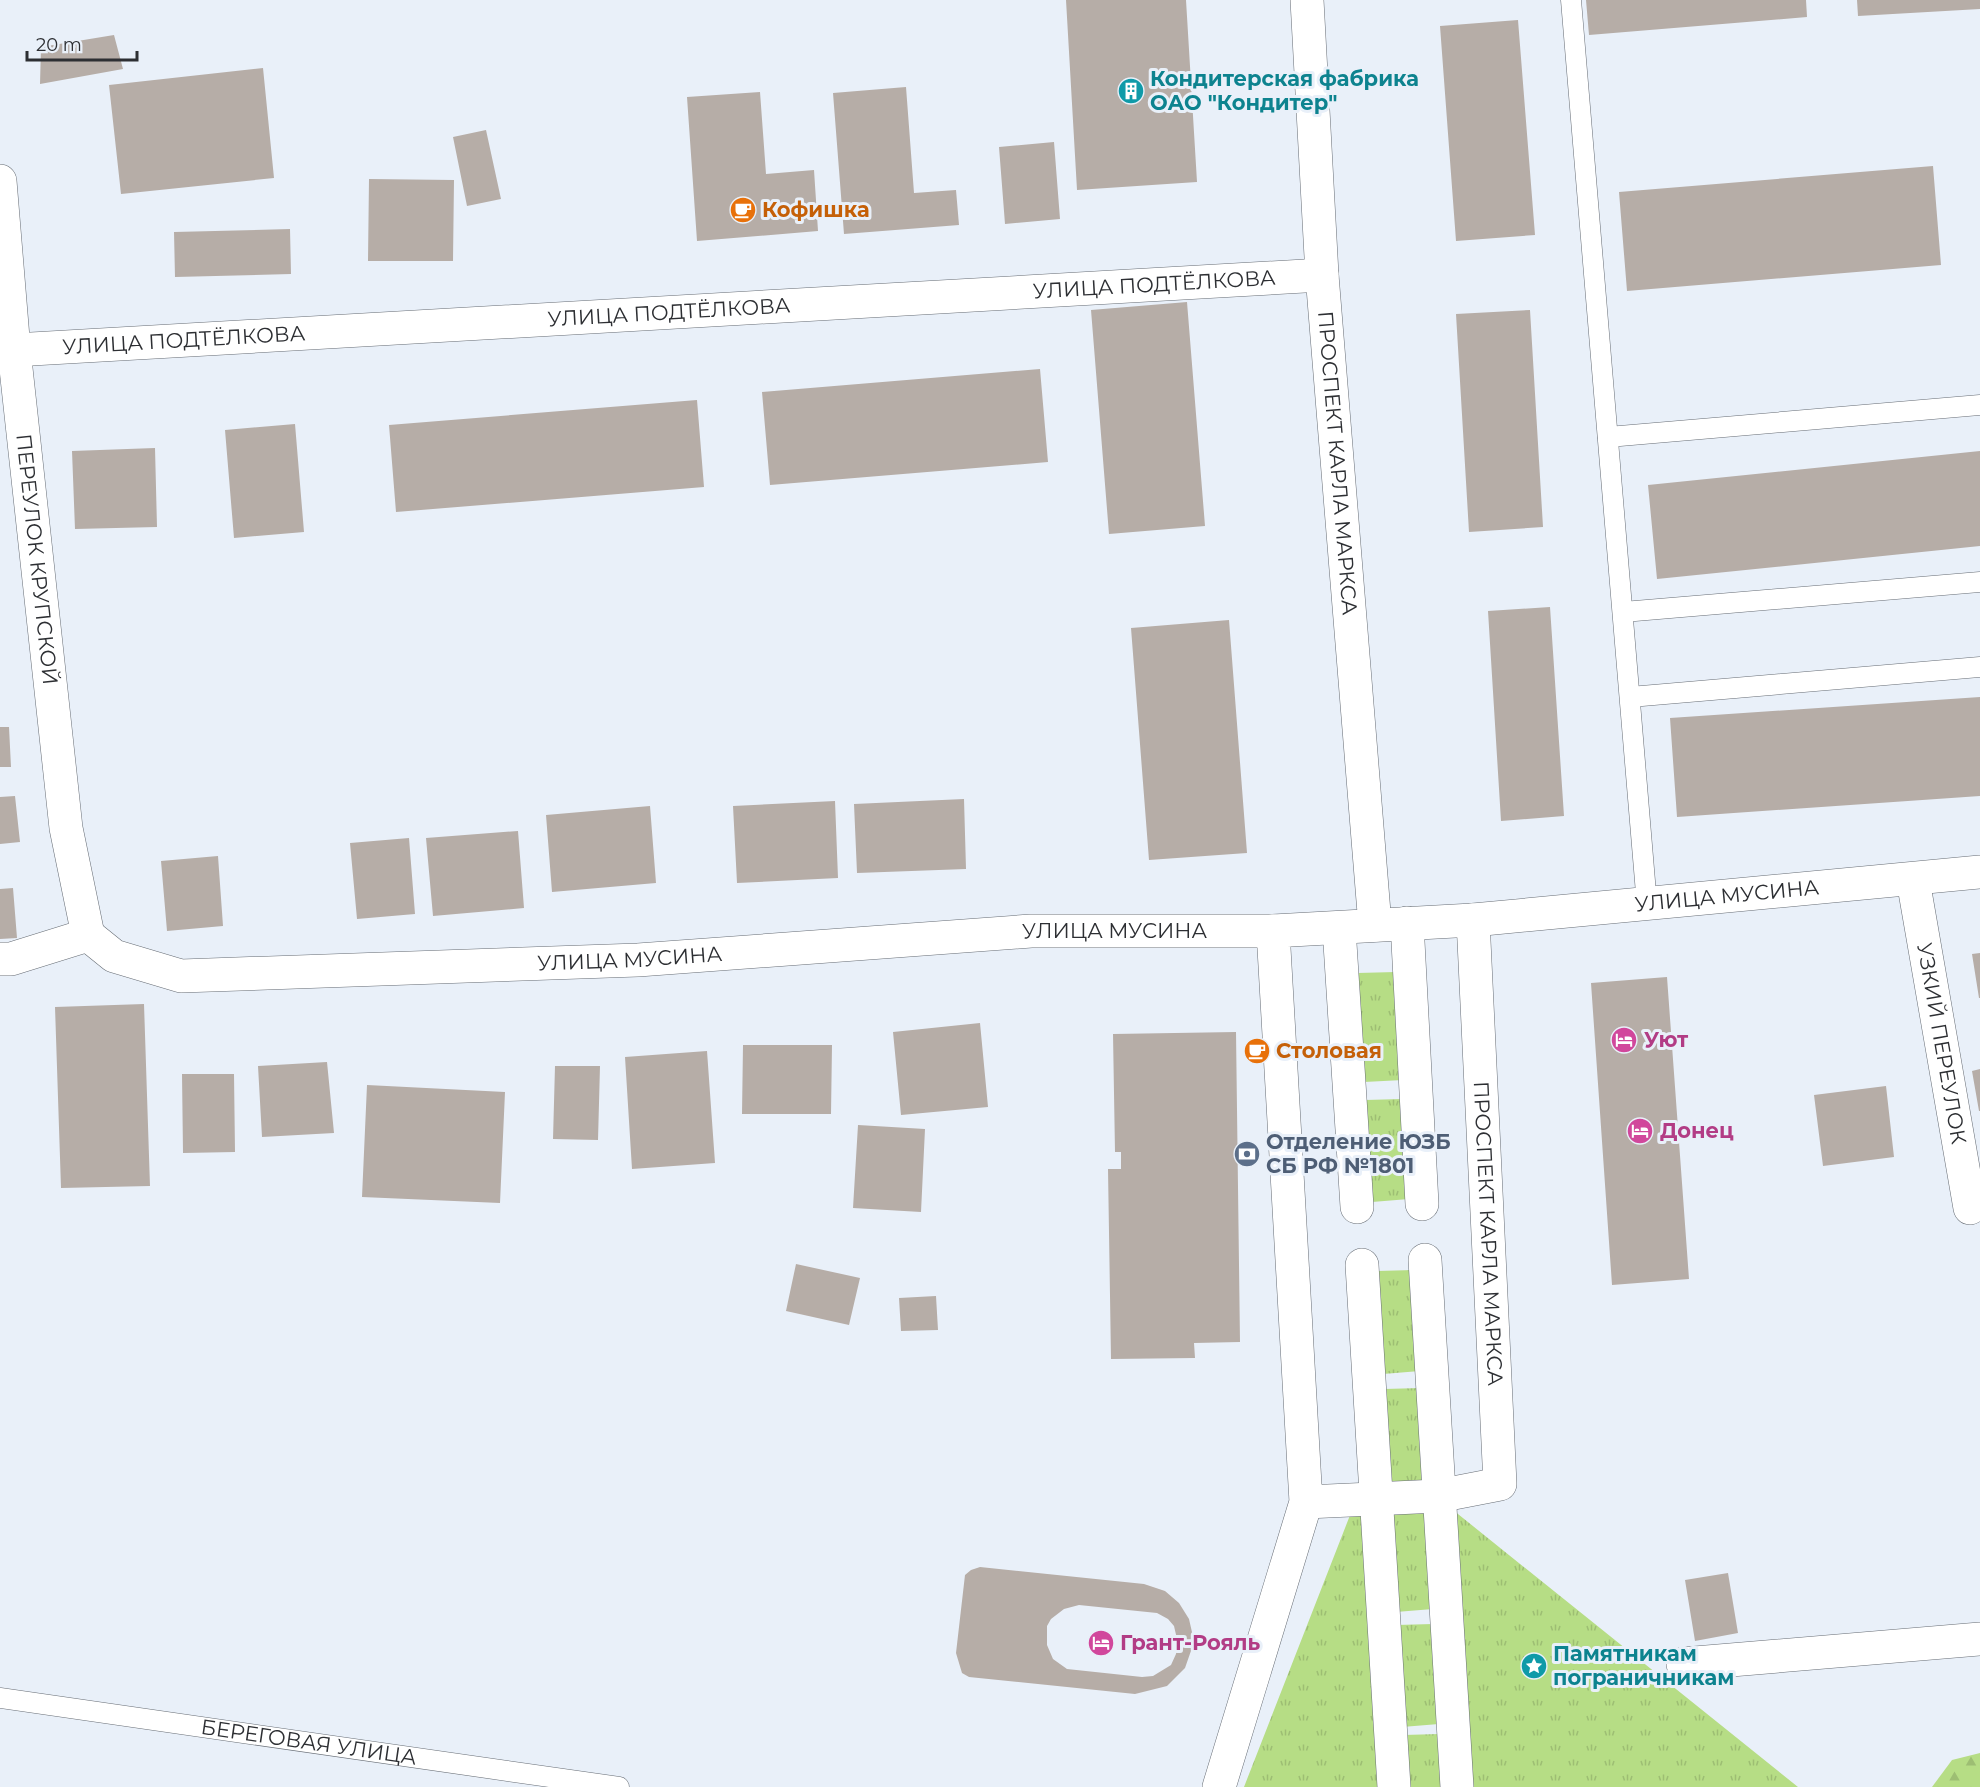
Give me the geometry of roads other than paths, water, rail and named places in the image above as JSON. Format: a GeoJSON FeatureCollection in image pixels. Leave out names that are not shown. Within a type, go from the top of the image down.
{"type":"FeatureCollection","features":[{"type":"Feature","properties":{"kind":"street","name":"ПРОСПЕКТ КАРЛА МАРКСА"},"geometry":{"type":"LineString","coordinates":[[1308,0],[1323,275],[1375,925]]}},
{"type":"Feature","properties":{"kind":"street","name":"ПЕРЕУЛОК КРУПСКОЙ"},"geometry":{"type":"LineString","coordinates":[[0,181],[5,301],[14,350],[9,388],[66,828],[88,935]]}},
{"type":"Feature","properties":{"kind":"street","name":"УЛИЦА ПОДТЁЛКОВА"},"geometry":{"type":"LineString","coordinates":[[14,350],[1323,275]]}},
{"type":"Feature","properties":{"kind":"street","name":"УЛИЦА МУСИНА"},"geometry":{"type":"LineString","coordinates":[[88,935],[114,956],[181,976],[638,960],[1031,931],[1273,931],[1473,921],[1980,872]]}},
{"type":"Feature","properties":{"kind":"street","name":"УЗКИЙ ПЕРЕУЛОК"},"geometry":{"type":"LineString","coordinates":[[1913,880],[1970,1208]]}},
{"type":"Feature","properties":{"kind":"street","name":"ПРОСПЕКТ КАРЛА МАРКСА"},"geometry":{"type":"LineString","coordinates":[[1306,1502],[1438,1496],[1500,1484],[1473,921]]}},
{"type":"Feature","properties":{"kind":"street"},"geometry":{"type":"LineString","coordinates":[[1407,923],[1422,1204]]}},
{"type":"Feature","properties":{"kind":"street"},"geometry":{"type":"LineString","coordinates":[[1339,928],[1357,1207]]}},
{"type":"Feature","properties":{"kind":"street"},"geometry":{"type":"LineString","coordinates":[[1220,1787],[1306,1502],[1273,931]]}},
{"type":"Feature","properties":{"kind":"street"},"geometry":{"type":"LineString","coordinates":[[0,959],[11,959],[88,935]]}},
{"type":"Feature","properties":{"kind":"street"},"geometry":{"type":"LineString","coordinates":[[1425,1260],[1457,1787]]}},
{"type":"Feature","properties":{"kind":"street"},"geometry":{"type":"LineString","coordinates":[[1362,1265],[1394,1787]]}},
{"type":"Feature","properties":{"kind":"street"},"geometry":{"type":"LineString","coordinates":[[1683,1664],[1980,1639]]}},
{"type":"Feature","properties":{"kind":"lane"},"geometry":{"type":"LineString","coordinates":[[1570,0],[1647,904]]}},
{"type":"Feature","properties":{"kind":"lane"},"geometry":{"type":"LineString","coordinates":[[1608,437],[1980,405]]}},
{"type":"Feature","properties":{"kind":"lane"},"geometry":{"type":"LineString","coordinates":[[1623,612],[1980,582]]}},
{"type":"Feature","properties":{"kind":"lane"},"geometry":{"type":"LineString","coordinates":[[1630,697],[1980,667]]}},
{"type":"Feature","properties":{"kind":"lane","name":"БЕРЕГОВАЯ УЛИЦА"},"geometry":{"type":"LineString","coordinates":[[0,1698],[619,1787]]}},
{"type":"Feature","properties":{"kind":"place","name":"Кондитерская фабрика ОАО \"Кондитер\""},"geometry":{"type":"Point","coordinates":[1131,91]}},
{"type":"Feature","properties":{"kind":"place","name":"Кофишка"},"geometry":{"type":"Point","coordinates":[743,210]}},
{"type":"Feature","properties":{"kind":"place","name":"Уют"},"geometry":{"type":"Point","coordinates":[1624,1040]}},
{"type":"Feature","properties":{"kind":"place","name":"Столовая"},"geometry":{"type":"Point","coordinates":[1257,1051]}},
{"type":"Feature","properties":{"kind":"place","name":"Донец"},"geometry":{"type":"Point","coordinates":[1640,1131]}},
{"type":"Feature","properties":{"kind":"place","name":"Отделение ЮЗБ СБ РФ №1801"},"geometry":{"type":"Point","coordinates":[1247,1154]}},
{"type":"Feature","properties":{"kind":"place","name":"Грант-Рояль"},"geometry":{"type":"Point","coordinates":[1101,1643]}},
{"type":"Feature","properties":{"kind":"place","name":"Памятникам пограничникам"},"geometry":{"type":"Point","coordinates":[1534,1666]}}]}
